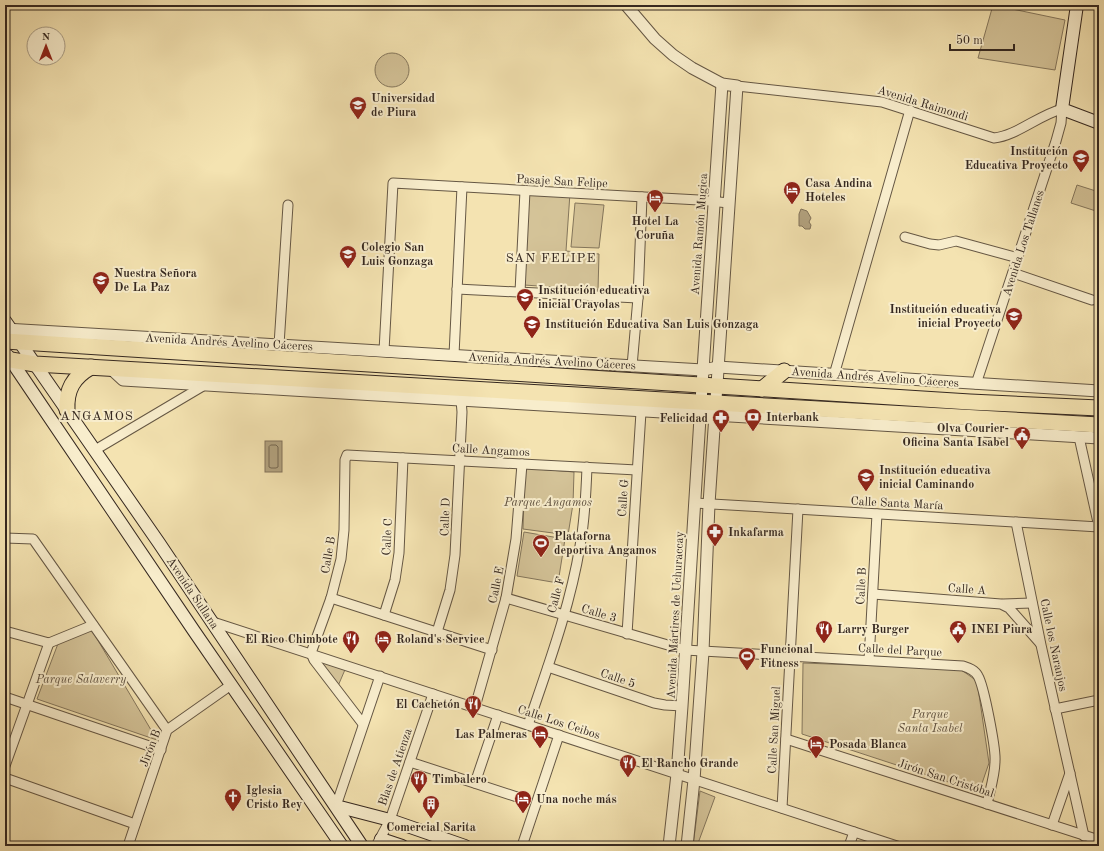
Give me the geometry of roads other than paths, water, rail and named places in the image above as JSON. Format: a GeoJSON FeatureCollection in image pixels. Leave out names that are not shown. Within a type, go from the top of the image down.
{"type":"FeatureCollection","features":[{"type":"Feature","properties":{"kind":"highway","name":"Avenida Andrés Avelino Cáceres"},"geometry":{"type":"LineString","coordinates":[[6,330],[21,342],[702,377],[717,386],[970,402],[1099,408]]}},
{"type":"Feature","properties":{"kind":"highway"},"geometry":{"type":"LineString","coordinates":[[6,358],[35,364],[708,409],[1099,425]]}},
{"type":"Feature","properties":{"kind":"highway"},"geometry":{"type":"LineString","coordinates":[[67,410],[67,401],[71,384],[83,372],[91,367]]}},
{"type":"Feature","properties":{"kind":"highway"},"geometry":{"type":"LineString","coordinates":[[762,389],[784,371]]}},
{"type":"Feature","properties":{"kind":"main road","name":"Avenida Los Tallanes"},"geometry":{"type":"LineString","coordinates":[[1062,109],[1077,5]]}},
{"type":"Feature","properties":{"kind":"main road"},"geometry":{"type":"LineString","coordinates":[[1062,109],[1099,122]]}},
{"type":"Feature","properties":{"kind":"main road","name":"Avenida Sullana"},"geometry":{"type":"LineString","coordinates":[[21,342],[213,622],[362,846]]}},
{"type":"Feature","properties":{"kind":"main road","name":"Avenida Sullana"},"geometry":{"type":"LineString","coordinates":[[6,358],[33,392],[194,631],[342,846]]}},
{"type":"Feature","properties":{"kind":"main road"},"geometry":{"type":"LineString","coordinates":[[33,392],[37,383],[46,380]]}},
{"type":"Feature","properties":{"kind":"main road"},"geometry":{"type":"LineString","coordinates":[[194,631],[213,622]]}},
{"type":"Feature","properties":{"kind":"main road"},"geometry":{"type":"LineString","coordinates":[[336,806],[390,820],[465,846]]}},
{"type":"Feature","properties":{"kind":"main road"},"geometry":{"type":"LineString","coordinates":[[379,842],[402,846]]}},
{"type":"Feature","properties":{"kind":"street"},"geometry":{"type":"LineString","coordinates":[[626,5],[655,39],[673,55],[692,68],[722,84]]}},
{"type":"Feature","properties":{"kind":"street","name":"Avenida Raimondi"},"geometry":{"type":"LineString","coordinates":[[722,84],[882,102],[994,138],[1002,137],[1048,114],[1062,109]]}},
{"type":"Feature","properties":{"kind":"street","name":"Avenida Ramón Mugica"},"geometry":{"type":"LineString","coordinates":[[702,377],[722,84]]}},
{"type":"Feature","properties":{"kind":"street"},"geometry":{"type":"LineString","coordinates":[[717,386],[737,86]]}},
{"type":"Feature","properties":{"kind":"street","name":"Avenida Los Tallanes"},"geometry":{"type":"LineString","coordinates":[[976,384],[1056,140],[1061,123],[1062,109]]}},
{"type":"Feature","properties":{"kind":"street"},"geometry":{"type":"LineString","coordinates":[[834,374],[910,110]]}},
{"type":"Feature","properties":{"kind":"street","name":"Pasaje San Felipe"},"geometry":{"type":"LineString","coordinates":[[384,351],[393,183],[729,203]]}},
{"type":"Feature","properties":{"kind":"street"},"geometry":{"type":"LineString","coordinates":[[454,355],[462,187]]}},
{"type":"Feature","properties":{"kind":"street"},"geometry":{"type":"LineString","coordinates":[[520,292],[525,191]]}},
{"type":"Feature","properties":{"kind":"street"},"geometry":{"type":"LineString","coordinates":[[632,366],[638,298],[642,197]]}},
{"type":"Feature","properties":{"kind":"street"},"geometry":{"type":"LineString","coordinates":[[279,345],[288,204]]}},
{"type":"Feature","properties":{"kind":"street"},"geometry":{"type":"LineString","coordinates":[[905,237],[939,245],[956,241],[1018,258]]}},
{"type":"Feature","properties":{"kind":"street"},"geometry":{"type":"LineString","coordinates":[[1013,273],[1092,300]]}},
{"type":"Feature","properties":{"kind":"street"},"geometry":{"type":"LineString","coordinates":[[457,289],[638,298]]}},
{"type":"Feature","properties":{"kind":"street","name":"Avenida Andrés Avelino Cáceres"},"geometry":{"type":"LineString","coordinates":[[6,330],[632,366],[702,377],[718,366],[1099,391]]}},
{"type":"Feature","properties":{"kind":"street"},"geometry":{"type":"LineString","coordinates":[[110,368],[122,380],[204,386],[461,400],[641,412],[708,409],[1099,438]]}},
{"type":"Feature","properties":{"kind":"street","name":"Avenida Mártires de Uchuraccay"},"geometry":{"type":"LineString","coordinates":[[687,846],[694,780],[703,652],[709,504],[708,409],[702,377]]}},
{"type":"Feature","properties":{"kind":"street"},"geometry":{"type":"LineString","coordinates":[[95,450],[204,386]]}},
{"type":"Feature","properties":{"kind":"street","name":"Avenida Mártires de Uchuraccay"},"geometry":{"type":"LineString","coordinates":[[669,846],[677,774],[682,706],[694,503],[708,409],[717,386]]}},
{"type":"Feature","properties":{"kind":"street","name":"Calle D"},"geometry":{"type":"LineString","coordinates":[[438,632],[450,590],[454,561],[460,461],[461,400]]}},
{"type":"Feature","properties":{"kind":"street","name":"Calle G"},"geometry":{"type":"LineString","coordinates":[[627,634],[641,412]]}},
{"type":"Feature","properties":{"kind":"street"},"geometry":{"type":"LineString","coordinates":[[1079,437],[1099,527]]}},
{"type":"Feature","properties":{"kind":"street","name":"Calle Angamos"},"geometry":{"type":"LineString","coordinates":[[345,457],[347,455],[637,470]]}},
{"type":"Feature","properties":{"kind":"street","name":"Calle B"},"geometry":{"type":"LineString","coordinates":[[310,653],[331,598],[341,559],[343,544],[345,457]]}},
{"type":"Feature","properties":{"kind":"street","name":"Calle C"},"geometry":{"type":"LineString","coordinates":[[384,615],[395,580],[399,553],[403,458]]}},
{"type":"Feature","properties":{"kind":"street","name":"Calle E"},"geometry":{"type":"LineString","coordinates":[[475,707],[506,598],[515,546],[522,464]]}},
{"type":"Feature","properties":{"kind":"street","name":"Calle F"},"geometry":{"type":"LineString","coordinates":[[528,725],[548,667],[563,615],[580,546],[585,511],[587,467]]}},
{"type":"Feature","properties":{"kind":"street","name":"Calle Santa María"},"geometry":{"type":"LineString","coordinates":[[694,503],[1099,527]]}},
{"type":"Feature","properties":{"kind":"street","name":"Calle San Miguel"},"geometry":{"type":"LineString","coordinates":[[782,808],[798,509]]}},
{"type":"Feature","properties":{"kind":"street","name":"Calle B"},"geometry":{"type":"LineString","coordinates":[[869,660],[877,514]]}},
{"type":"Feature","properties":{"kind":"street","name":"Calle los Naranjos"},"geometry":{"type":"LineString","coordinates":[[1016,522],[1041,645],[1084,836]]}},
{"type":"Feature","properties":{"kind":"street"},"geometry":{"type":"LineString","coordinates":[[5,538],[33,539],[167,730]]}},
{"type":"Feature","properties":{"kind":"street","name":"Calle A"},"geometry":{"type":"LineString","coordinates":[[873,594],[1001,604],[1008,608],[1041,645]]}},
{"type":"Feature","properties":{"kind":"street"},"geometry":{"type":"LineString","coordinates":[[331,598],[492,650]]}},
{"type":"Feature","properties":{"kind":"street","name":"Calle 3"},"geometry":{"type":"LineString","coordinates":[[506,598],[685,650]]}},
{"type":"Feature","properties":{"kind":"street"},"geometry":{"type":"LineString","coordinates":[[1001,604],[1032,603]]}},
{"type":"Feature","properties":{"kind":"street","name":"Calle Los Ceibos"},"geometry":{"type":"LineString","coordinates":[[213,622],[897,846]]}},
{"type":"Feature","properties":{"kind":"street"},"geometry":{"type":"LineString","coordinates":[[5,631],[49,643],[93,625]]}},
{"type":"Feature","properties":{"kind":"street"},"geometry":{"type":"LineString","coordinates":[[5,766],[49,643]]}},
{"type":"Feature","properties":{"kind":"street","name":"Calle del Parque"},"geometry":{"type":"LineString","coordinates":[[685,650],[869,660],[963,666],[971,668],[978,675],[982,686],[995,759],[988,804]]}},
{"type":"Feature","properties":{"kind":"street"},"geometry":{"type":"LineString","coordinates":[[310,653],[363,724]]}},
{"type":"Feature","properties":{"kind":"street","name":"Calle 5"},"geometry":{"type":"LineString","coordinates":[[548,667],[654,703],[682,706]]}},
{"type":"Feature","properties":{"kind":"street"},"geometry":{"type":"LineString","coordinates":[[336,806],[380,676]]}},
{"type":"Feature","properties":{"kind":"street","name":"Jirón B"},"geometry":{"type":"LineString","coordinates":[[128,846],[167,730],[231,685]]}},
{"type":"Feature","properties":{"kind":"street","name":"Blas de Atienza"},"geometry":{"type":"LineString","coordinates":[[379,842],[390,820],[433,694]]}},
{"type":"Feature","properties":{"kind":"street"},"geometry":{"type":"LineString","coordinates":[[5,697],[161,750]]}},
{"type":"Feature","properties":{"kind":"street"},"geometry":{"type":"LineString","coordinates":[[1055,709],[1099,700]]}},
{"type":"Feature","properties":{"kind":"street"},"geometry":{"type":"LineString","coordinates":[[475,783],[498,715]]}},
{"type":"Feature","properties":{"kind":"street"},"geometry":{"type":"LineString","coordinates":[[522,846],[559,735]]}},
{"type":"Feature","properties":{"kind":"street","name":"Jirón San Cristóbal"},"geometry":{"type":"LineString","coordinates":[[786,739],[1099,840]]}},
{"type":"Feature","properties":{"kind":"street"},"geometry":{"type":"LineString","coordinates":[[410,762],[520,798]]}},
{"type":"Feature","properties":{"kind":"street"},"geometry":{"type":"LineString","coordinates":[[1052,825],[1070,773]]}},
{"type":"Feature","properties":{"kind":"street"},"geometry":{"type":"LineString","coordinates":[[5,778],[135,824]]}},
{"type":"Feature","properties":{"kind":"street"},"geometry":{"type":"LineString","coordinates":[[849,846],[854,832]]}},
{"type":"Feature","properties":{"kind":"water"},"geometry":{"type":"Polygon","coordinates":[[[801,209],[807,211],[811,218],[809,222],[811,225],[810,229],[805,229],[802,226],[799,226],[799,214],[801,209]]]}},
{"type":"Feature","properties":{"kind":"water"},"geometry":{"type":"Polygon","coordinates":[[[265,441],[282,441],[282,472],[265,472],[265,441]]]}},
{"type":"Feature","properties":{"kind":"place","name":"Universidad de Piura"},"geometry":{"type":"Point","coordinates":[358,120]}},
{"type":"Feature","properties":{"kind":"place","name":"Institución Educativa Proyecto"},"geometry":{"type":"Point","coordinates":[1081,173]}},
{"type":"Feature","properties":{"kind":"place","name":"Casa Andina Hoteles"},"geometry":{"type":"Point","coordinates":[792,205]}},
{"type":"Feature","properties":{"kind":"place","name":"Hotel La Coruña"},"geometry":{"type":"Point","coordinates":[655,213]}},
{"type":"Feature","properties":{"kind":"place","name":"Colegio San Luis Gonzaga"},"geometry":{"type":"Point","coordinates":[348,269]}},
{"type":"Feature","properties":{"kind":"place","name":"Nuestra Señora De La Paz"},"geometry":{"type":"Point","coordinates":[101,295]}},
{"type":"Feature","properties":{"kind":"place","name":"Institución educativa inicial Crayolas"},"geometry":{"type":"Point","coordinates":[525,312]}},
{"type":"Feature","properties":{"kind":"place","name":"Institución educativa inicial Proyecto"},"geometry":{"type":"Point","coordinates":[1014,331]}},
{"type":"Feature","properties":{"kind":"place","name":"Institución Educativa San Luis Gonzaga"},"geometry":{"type":"Point","coordinates":[532,339]}},
{"type":"Feature","properties":{"kind":"place","name":"Interbank"},"geometry":{"type":"Point","coordinates":[753,432]}},
{"type":"Feature","properties":{"kind":"place","name":"Felicidad"},"geometry":{"type":"Point","coordinates":[721,433]}},
{"type":"Feature","properties":{"kind":"place","name":"Olva Courier- Oficina Santa Isabel"},"geometry":{"type":"Point","coordinates":[1022,450]}},
{"type":"Feature","properties":{"kind":"place","name":"Institución educativa inicial Caminando"},"geometry":{"type":"Point","coordinates":[866,492]}},
{"type":"Feature","properties":{"kind":"place","name":"Inkafarma"},"geometry":{"type":"Point","coordinates":[715,547]}},
{"type":"Feature","properties":{"kind":"place","name":"Plataforna deportiva Angamos"},"geometry":{"type":"Point","coordinates":[541,558]}},
{"type":"Feature","properties":{"kind":"place","name":"Larry Burger"},"geometry":{"type":"Point","coordinates":[824,644]}},
{"type":"Feature","properties":{"kind":"place","name":"INEI Piura"},"geometry":{"type":"Point","coordinates":[958,644]}},
{"type":"Feature","properties":{"kind":"place","name":"El Rico Chimbote"},"geometry":{"type":"Point","coordinates":[351,654]}},
{"type":"Feature","properties":{"kind":"place","name":"Roland's Service"},"geometry":{"type":"Point","coordinates":[383,654]}},
{"type":"Feature","properties":{"kind":"place","name":"Funcional Fitness"},"geometry":{"type":"Point","coordinates":[747,671]}},
{"type":"Feature","properties":{"kind":"place","name":"El Cachetón"},"geometry":{"type":"Point","coordinates":[473,719]}},
{"type":"Feature","properties":{"kind":"place","name":"Las Palmeras"},"geometry":{"type":"Point","coordinates":[540,749]}},
{"type":"Feature","properties":{"kind":"place","name":"Posada Blanca"},"geometry":{"type":"Point","coordinates":[816,759]}},
{"type":"Feature","properties":{"kind":"place","name":"El Rancho Grande"},"geometry":{"type":"Point","coordinates":[628,778]}},
{"type":"Feature","properties":{"kind":"place","name":"Timbalero"},"geometry":{"type":"Point","coordinates":[419,794]}},
{"type":"Feature","properties":{"kind":"place","name":"Iglesia Cristo Rey"},"geometry":{"type":"Point","coordinates":[233,812]}},
{"type":"Feature","properties":{"kind":"place","name":"Una noche más"},"geometry":{"type":"Point","coordinates":[523,814]}},
{"type":"Feature","properties":{"kind":"place","name":"Comercial Sarita"},"geometry":{"type":"Point","coordinates":[431,819]}},
{"type":"Feature","properties":{"kind":"district","name":"SAN FELIPE"},"geometry":{"type":"Point","coordinates":[551,257]}},
{"type":"Feature","properties":{"kind":"district","name":"ANGAMOS"},"geometry":{"type":"Point","coordinates":[97,415]}},
{"type":"Feature","properties":{"kind":"park label","name":"Parque Angamos"},"geometry":{"type":"Point","coordinates":[548,502]}},
{"type":"Feature","properties":{"kind":"park label","name":"Parque Salaverry"},"geometry":{"type":"Point","coordinates":[81,679]}},
{"type":"Feature","properties":{"kind":"park label","name":"Parque Santa Isabel"},"geometry":{"type":"Point","coordinates":[930,721]}}]}
